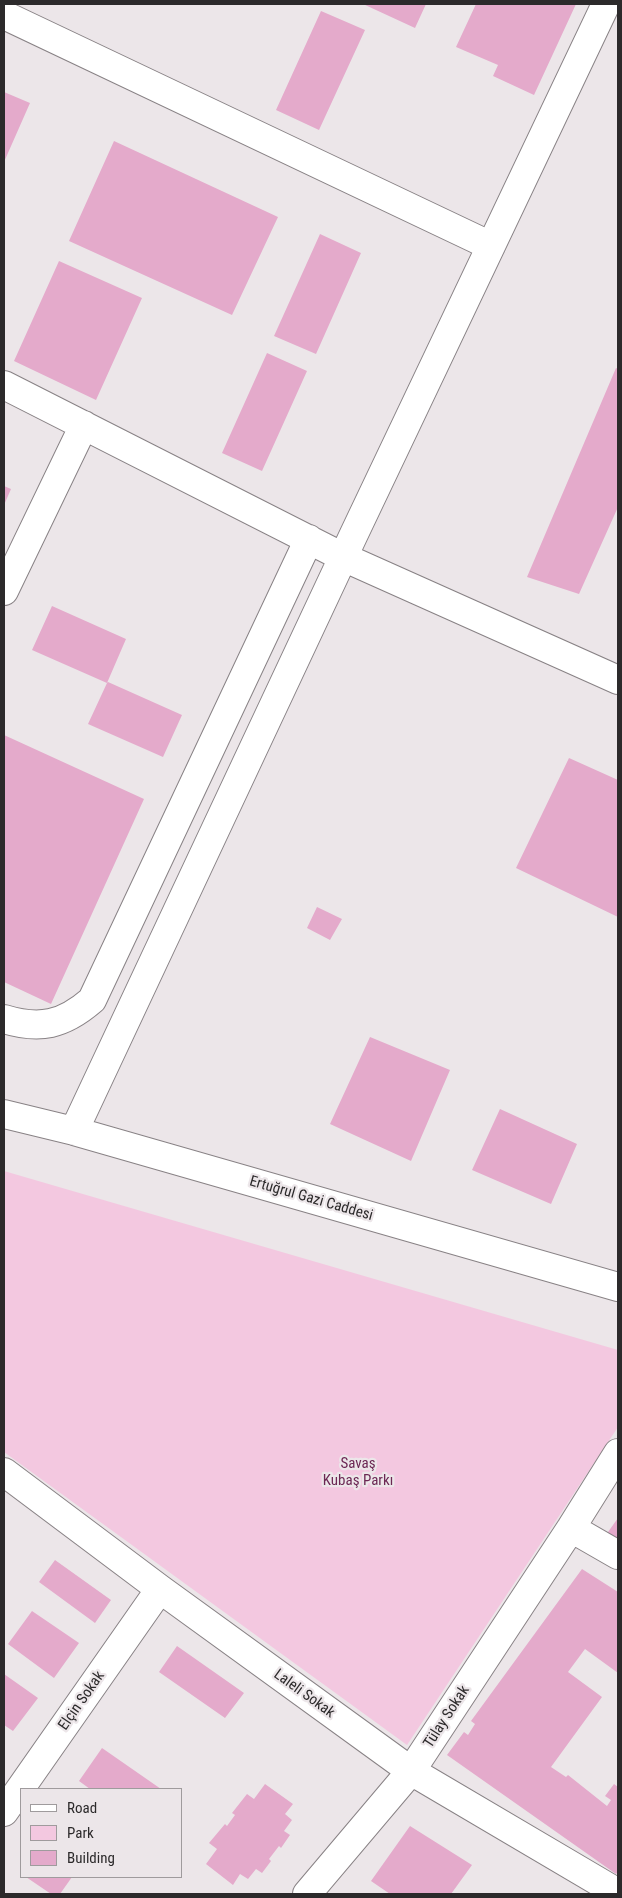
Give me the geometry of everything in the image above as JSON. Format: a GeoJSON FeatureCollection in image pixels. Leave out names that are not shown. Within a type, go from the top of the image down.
{"type":"FeatureCollection","features":[{"type":"Feature","properties":{"kind":"street"},"geometry":{"type":"LineString","coordinates":[[74,1131],[606,4]]}},
{"type":"Feature","properties":{"kind":"street"},"geometry":{"type":"LineString","coordinates":[[4,14],[491,246]]}},
{"type":"Feature","properties":{"kind":"street"},"geometry":{"type":"LineString","coordinates":[[4,385],[344,557],[618,680]]}},
{"type":"Feature","properties":{"kind":"street"},"geometry":{"type":"LineString","coordinates":[[4,592],[84,425]]}},
{"type":"Feature","properties":{"kind":"street"},"geometry":{"type":"LineString","coordinates":[[4,1019],[23,1025],[55,1022],[70,1016],[92,1000],[309,539]]}},
{"type":"Feature","properties":{"kind":"street","name":"Ertuğrul Gazi Caddesi"},"geometry":{"type":"LineString","coordinates":[[4,1114],[74,1131],[618,1287]]}},
{"type":"Feature","properties":{"kind":"street","name":"Tülay Sokak"},"geometry":{"type":"LineString","coordinates":[[307,1894],[411,1771],[571,1528],[618,1453]]}},
{"type":"Feature","properties":{"kind":"street","name":"Laleli Sokak"},"geometry":{"type":"LineString","coordinates":[[4,1472],[160,1589],[411,1771],[618,1893]]}},
{"type":"Feature","properties":{"kind":"street"},"geometry":{"type":"LineString","coordinates":[[571,1528],[618,1556]]}},
{"type":"Feature","properties":{"kind":"street","name":"Elçin Sokak"},"geometry":{"type":"LineString","coordinates":[[21,1788],[160,1589]]}},
{"type":"Feature","properties":{"kind":"street","name":"Elçin Sokak"},"geometry":{"type":"LineString","coordinates":[[4,1812],[20,1789]]}},
{"type":"Feature","properties":{"kind":"green space","name":"Savaş Kubaş Parkı"},"geometry":{"type":"Polygon","coordinates":[[[4,1171],[618,1350],[618,1427],[407,1745],[4,1452],[4,1171]]]}},
{"type":"Feature","properties":{"kind":"building"},"geometry":{"type":"Polygon","coordinates":[[[363,4],[426,4],[415,28],[363,4]]]}},
{"type":"Feature","properties":{"kind":"building"},"geometry":{"type":"Polygon","coordinates":[[[476,4],[576,4],[534,95],[493,76],[498,65],[456,47],[476,4]]]}},
{"type":"Feature","properties":{"kind":"building"},"geometry":{"type":"Polygon","coordinates":[[[321,11],[365,30],[319,130],[276,110],[321,11]]]}},
{"type":"Feature","properties":{"kind":"building"},"geometry":{"type":"Polygon","coordinates":[[[4,92],[30,103],[4,162],[4,92]]]}},
{"type":"Feature","properties":{"kind":"building"},"geometry":{"type":"Polygon","coordinates":[[[114,141],[278,217],[232,315],[69,241],[114,141]]]}},
{"type":"Feature","properties":{"kind":"building"},"geometry":{"type":"Polygon","coordinates":[[[320,234],[361,253],[316,354],[274,336],[320,234]]]}},
{"type":"Feature","properties":{"kind":"building"},"geometry":{"type":"Polygon","coordinates":[[[59,261],[142,298],[96,400],[14,361],[59,261]]]}},
{"type":"Feature","properties":{"kind":"building"},"geometry":{"type":"Polygon","coordinates":[[[267,353],[307,371],[262,471],[222,453],[267,353]]]}},
{"type":"Feature","properties":{"kind":"building"},"geometry":{"type":"Polygon","coordinates":[[[616,368],[618,369],[618,507],[579,594],[527,577],[616,368]]]}},
{"type":"Feature","properties":{"kind":"building"},"geometry":{"type":"Polygon","coordinates":[[[4,486],[11,489],[4,505],[4,486]]]}},
{"type":"Feature","properties":{"kind":"building"},"geometry":{"type":"Polygon","coordinates":[[[52,606],[126,639],[107,683],[32,650],[52,606]]]}},
{"type":"Feature","properties":{"kind":"building"},"geometry":{"type":"Polygon","coordinates":[[[107,683],[182,715],[163,757],[88,724],[107,683]]]}},
{"type":"Feature","properties":{"kind":"building"},"geometry":{"type":"Polygon","coordinates":[[[4,735],[144,799],[51,1004],[4,982],[4,735]]]}},
{"type":"Feature","properties":{"kind":"building"},"geometry":{"type":"Polygon","coordinates":[[[569,758],[618,780],[618,917],[516,868],[569,758]]]}},
{"type":"Feature","properties":{"kind":"building"},"geometry":{"type":"Polygon","coordinates":[[[317,907],[342,919],[330,940],[307,928],[317,907]]]}},
{"type":"Feature","properties":{"kind":"building"},"geometry":{"type":"Polygon","coordinates":[[[370,1037],[450,1070],[411,1161],[330,1124],[370,1037]]]}},
{"type":"Feature","properties":{"kind":"building"},"geometry":{"type":"Polygon","coordinates":[[[500,1109],[577,1144],[551,1204],[472,1170],[500,1109]]]}},
{"type":"Feature","properties":{"kind":"building"},"geometry":{"type":"Polygon","coordinates":[[[618,1518],[618,1548],[603,1539],[618,1518]]]}},
{"type":"Feature","properties":{"kind":"building"},"geometry":{"type":"Polygon","coordinates":[[[55,1560],[111,1600],[95,1623],[39,1582],[55,1560]]]}},
{"type":"Feature","properties":{"kind":"building"},"geometry":{"type":"Polygon","coordinates":[[[582,1569],[618,1592],[618,1673],[585,1649],[568,1672],[602,1697],[551,1767],[566,1777],[568,1775],[607,1806],[611,1800],[605,1796],[614,1784],[618,1787],[618,1872],[616,1874],[447,1755],[464,1732],[468,1735],[475,1724],[471,1721],[582,1569]]]}},
{"type":"Feature","properties":{"kind":"building"},"geometry":{"type":"Polygon","coordinates":[[[32,1611],[79,1643],[54,1678],[8,1644],[32,1611]]]}},
{"type":"Feature","properties":{"kind":"building"},"geometry":{"type":"Polygon","coordinates":[[[177,1646],[244,1693],[225,1718],[159,1672],[177,1646]]]}},
{"type":"Feature","properties":{"kind":"building"},"geometry":{"type":"Polygon","coordinates":[[[4,1674],[38,1698],[13,1731],[4,1725],[4,1674]]]}},
{"type":"Feature","properties":{"kind":"building"},"geometry":{"type":"Polygon","coordinates":[[[102,1748],[160,1788],[89,1788],[79,1781],[102,1748]]]}},
{"type":"Feature","properties":{"kind":"building"},"geometry":{"type":"Polygon","coordinates":[[[265,1784],[293,1804],[285,1814],[292,1820],[284,1831],[290,1835],[281,1848],[279,1846],[269,1859],[271,1861],[262,1873],[256,1869],[248,1879],[240,1874],[233,1885],[206,1864],[217,1849],[209,1843],[225,1824],[227,1826],[235,1815],[232,1813],[247,1794],[254,1799],[265,1784]]]}},
{"type":"Feature","properties":{"kind":"building"},"geometry":{"type":"Polygon","coordinates":[[[410,1826],[472,1865],[451,1894],[390,1894],[371,1881],[410,1826]]]}},
{"type":"Feature","properties":{"kind":"building"},"geometry":{"type":"Polygon","coordinates":[[[27,1878],[71,1878],[60,1894],[51,1894],[27,1878]]]}}]}
